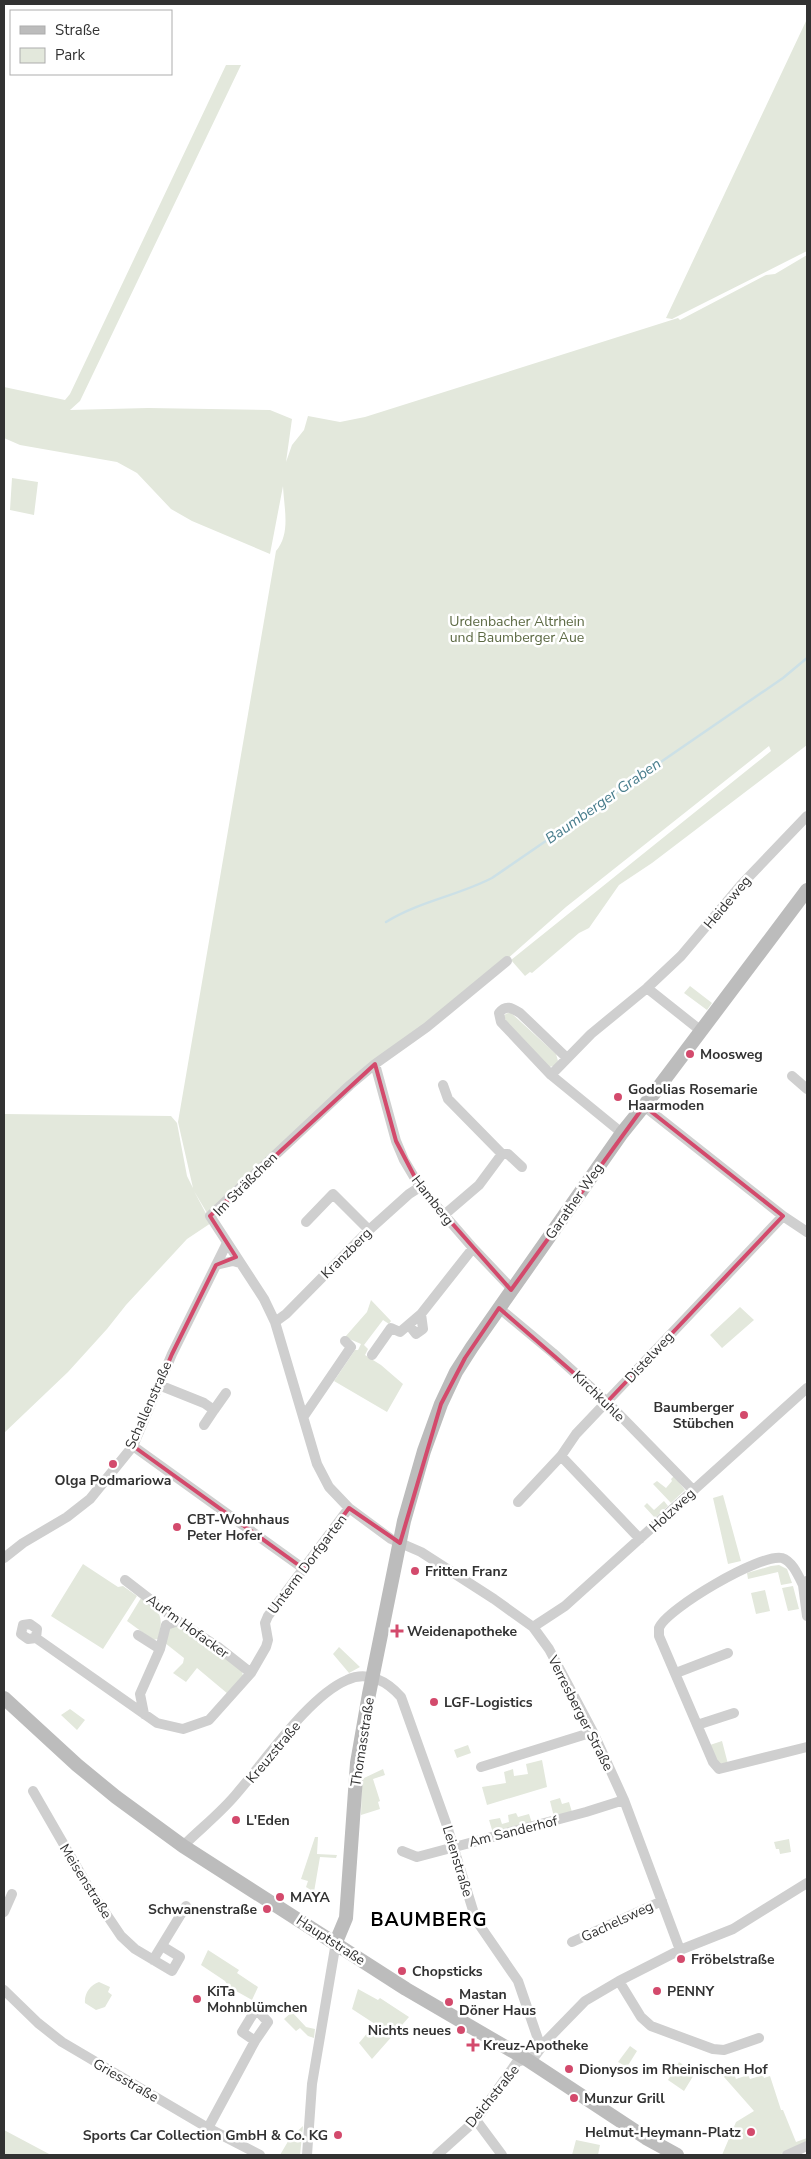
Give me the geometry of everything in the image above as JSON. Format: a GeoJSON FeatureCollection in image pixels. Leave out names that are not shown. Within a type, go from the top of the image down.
{"type":"FeatureCollection","features":[{"type":"Feature","properties":{"kind":"street","name":"Heideweg"},"geometry":{"type":"LineString","coordinates":[[552,1075],[616,1011],[647,988],[681,956],[747,878],[807,816]]}},
{"type":"Feature","properties":{"kind":"street","name":"Garather Weg"},"geometry":{"type":"LineString","coordinates":[[400,1543],[415,1479],[441,1404],[465,1358],[622,1133],[700,1030],[805,898]]}},
{"type":"Feature","properties":{"kind":"street","name":"Im Sträßchen"},"geometry":{"type":"LineString","coordinates":[[400,1543],[391,1539],[349,1508],[329,1486],[317,1464],[275,1322],[264,1299],[210,1216],[350,1085],[375,1064],[427,1028],[507,960]]}},
{"type":"Feature","properties":{"kind":"street"},"geometry":{"type":"LineString","coordinates":[[647,988],[700,1030]]}},
{"type":"Feature","properties":{"kind":"street"},"geometry":{"type":"LineString","coordinates":[[567,1058],[520,1013],[513,1008],[507,1007],[502,1009],[500,1013],[501,1022],[552,1075],[622,1133]]}},
{"type":"Feature","properties":{"kind":"street","name":"Hamberg"},"geometry":{"type":"LineString","coordinates":[[375,1064],[396,1140],[404,1160],[420,1187],[472,1248],[512,1289]]}},
{"type":"Feature","properties":{"kind":"street"},"geometry":{"type":"LineString","coordinates":[[792,1076],[807,1089]]}},
{"type":"Feature","properties":{"kind":"street"},"geometry":{"type":"LineString","coordinates":[[443,1085],[448,1099],[502,1154],[508,1154],[522,1167]]}},
{"type":"Feature","properties":{"kind":"street"},"geometry":{"type":"LineString","coordinates":[[644,1106],[783,1216],[807,1232]]}},
{"type":"Feature","properties":{"kind":"street"},"geometry":{"type":"LineString","coordinates":[[444,1214],[479,1185],[502,1154]]}},
{"type":"Feature","properties":{"kind":"street","name":"Kranzberg"},"geometry":{"type":"LineString","coordinates":[[275,1322],[286,1314],[369,1230],[409,1194],[420,1187]]}},
{"type":"Feature","properties":{"kind":"street"},"geometry":{"type":"LineString","coordinates":[[306,1222],[333,1194],[369,1230]]}},
{"type":"Feature","properties":{"kind":"street","name":"Distelweg"},"geometry":{"type":"LineString","coordinates":[[518,1502],[561,1456],[576,1434],[783,1216]]}},
{"type":"Feature","properties":{"kind":"street","name":"Schallenstraße"},"geometry":{"type":"LineString","coordinates":[[4,1558],[23,1543],[67,1517],[90,1499],[133,1446],[172,1354],[227,1243]]}},
{"type":"Feature","properties":{"kind":"street"},"geometry":{"type":"LineString","coordinates":[[372,1355],[391,1328],[400,1332],[421,1314],[472,1248]]}},
{"type":"Feature","properties":{"kind":"street"},"geometry":{"type":"LineString","coordinates":[[216,1265],[233,1261],[240,1263]]}},
{"type":"Feature","properties":{"kind":"street","name":"Kirchkuhle"},"geometry":{"type":"LineString","coordinates":[[499,1308],[553,1353],[607,1402],[693,1490]]}},
{"type":"Feature","properties":{"kind":"street"},"geometry":{"type":"LineString","coordinates":[[304,1416],[352,1347],[345,1341]]}},
{"type":"Feature","properties":{"kind":"street"},"geometry":{"type":"LineString","coordinates":[[159,1385],[204,1403],[214,1410]]}},
{"type":"Feature","properties":{"kind":"street","name":"Holzweg"},"geometry":{"type":"LineString","coordinates":[[533,1627],[565,1606],[807,1388]]}},
{"type":"Feature","properties":{"kind":"street"},"geometry":{"type":"LineString","coordinates":[[204,1425],[226,1393]]}},
{"type":"Feature","properties":{"kind":"street"},"geometry":{"type":"LineString","coordinates":[[133,1446],[304,1569]]}},
{"type":"Feature","properties":{"kind":"street"},"geometry":{"type":"LineString","coordinates":[[561,1456],[640,1539]]}},
{"type":"Feature","properties":{"kind":"street","name":"Unterm Dorfgarten"},"geometry":{"type":"LineString","coordinates":[[36,1638],[156,1723],[183,1729],[197,1725],[209,1720],[251,1673],[266,1647],[266,1619],[349,1508]]}},
{"type":"Feature","properties":{"kind":"street","name":"Verresberger Straße"},"geometry":{"type":"LineString","coordinates":[[400,1543],[422,1552],[533,1627],[563,1674],[593,1732],[624,1800],[680,1950]]}},
{"type":"Feature","properties":{"kind":"street","name":"Thomasstraße"},"geometry":{"type":"LineString","coordinates":[[336,1942],[346,1918],[357,1764],[372,1678],[400,1543]]}},
{"type":"Feature","properties":{"kind":"street"},"geometry":{"type":"LineString","coordinates":[[807,1616],[805,1583],[783,1558],[773,1558],[738,1571],[690,1601],[665,1621],[660,1628],[660,1636],[697,1725],[713,1762],[719,1769],[807,1747]]}},
{"type":"Feature","properties":{"kind":"street","name":"Auf'm Hofacker"},"geometry":{"type":"LineString","coordinates":[[125,1580],[178,1621],[218,1647],[251,1673]]}},
{"type":"Feature","properties":{"kind":"street"},"geometry":{"type":"LineString","coordinates":[[128,1702],[140,1694],[160,1648],[166,1625],[162,1609]]}},
{"type":"Feature","properties":{"kind":"street"},"geometry":{"type":"LineString","coordinates":[[166,1625],[178,1621]]}},
{"type":"Feature","properties":{"kind":"street"},"geometry":{"type":"LineString","coordinates":[[138,1635],[160,1648]]}},
{"type":"Feature","properties":{"kind":"street"},"geometry":{"type":"LineString","coordinates":[[676,1673],[728,1653]]}},
{"type":"Feature","properties":{"kind":"street","name":"Kreuzstraße"},"geometry":{"type":"LineString","coordinates":[[183,1846],[237,1794],[311,1707],[337,1685],[349,1678],[372,1678]]}},
{"type":"Feature","properties":{"kind":"street","name":"Leienstraße"},"geometry":{"type":"LineString","coordinates":[[372,1678],[391,1686],[401,1697],[446,1823],[476,1920],[518,1981],[538,2039],[539,2050]]}},
{"type":"Feature","properties":{"kind":"street"},"geometry":{"type":"LineString","coordinates":[[140,1694],[144,1714]]}},
{"type":"Feature","properties":{"kind":"street","name":"Hauptstraße"},"geometry":{"type":"LineString","coordinates":[[4,1698],[77,1765],[183,1846],[336,1942],[406,1989],[526,2059],[646,2138],[677,2155]]}},
{"type":"Feature","properties":{"kind":"street"},"geometry":{"type":"LineString","coordinates":[[697,1725],[734,1714]]}},
{"type":"Feature","properties":{"kind":"street"},"geometry":{"type":"LineString","coordinates":[[481,1767],[593,1732]]}},
{"type":"Feature","properties":{"kind":"street","name":"Meisenstraße"},"geometry":{"type":"LineString","coordinates":[[33,1791],[90,1890],[120,1936],[135,1949],[172,1971],[180,1957],[162,1946]]}},
{"type":"Feature","properties":{"kind":"street","name":"Am Sanderhof"},"geometry":{"type":"LineString","coordinates":[[402,1851],[417,1857],[624,1800]]}},
{"type":"Feature","properties":{"kind":"street","name":"Deichstraße"},"geometry":{"type":"LineString","coordinates":[[437,2155],[476,2120],[517,2062],[535,2056],[586,2001],[619,1980],[680,1950],[733,1929],[807,1883]]}},
{"type":"Feature","properties":{"kind":"street"},"geometry":{"type":"LineString","coordinates":[[4,1912],[12,1894]]}},
{"type":"Feature","properties":{"kind":"street","name":"Gachelsweg"},"geometry":{"type":"LineString","coordinates":[[572,1942],[662,1900]]}},
{"type":"Feature","properties":{"kind":"street"},"geometry":{"type":"LineString","coordinates":[[153,1960],[186,1906]]}},
{"type":"Feature","properties":{"kind":"street"},"geometry":{"type":"LineString","coordinates":[[307,2155],[312,2084],[336,1942]]}},
{"type":"Feature","properties":{"kind":"street"},"geometry":{"type":"LineString","coordinates":[[619,1980],[641,2017],[651,2026],[718,2049],[734,2048],[759,2038]]}},
{"type":"Feature","properties":{"kind":"street","name":"Griesstraße"},"geometry":{"type":"LineString","coordinates":[[4,1990],[38,2023],[62,2042],[208,2128],[260,2155]]}},
{"type":"Feature","properties":{"kind":"street"},"geometry":{"type":"LineString","coordinates":[[208,2128],[255,2041]]}},
{"type":"Feature","properties":{"kind":"street"},"geometry":{"type":"LineString","coordinates":[[476,2120],[502,2155]]}},
{"type":"Feature","properties":{"kind":"street"},"geometry":{"type":"LineString","coordinates":[[787,2155],[807,2146]]}},
{"type":"Feature","properties":{"kind":"highlighted area"},"geometry":{"type":"Polygon","coordinates":[[[375,1064],[396,1141],[420,1187],[511,1290],[644,1106],[783,1216],[607,1402],[499,1308],[465,1358],[441,1404],[400,1543],[349,1508],[304,1569],[133,1446],[172,1354],[216,1265],[236,1257],[210,1216],[375,1064]]]}},
{"type":"Feature","properties":{"kind":"green space"},"geometry":{"type":"Polygon","coordinates":[[[807,19],[807,251],[672,319],[666,318],[807,19]]]}},
{"type":"Feature","properties":{"kind":"green space","name":"Urdenbacher Altrhein und Baumberger Aue"},"geometry":{"type":"Polygon","coordinates":[[[226,65],[241,65],[80,401],[70,410],[148,408],[270,410],[292,419],[286,462],[292,445],[304,430],[308,416],[340,422],[365,417],[678,318],[680,320],[766,275],[775,274],[807,255],[807,745],[652,863],[619,885],[589,928],[579,933],[532,973],[530,972],[525,976],[511,960],[771,751],[769,746],[566,907],[473,989],[382,1060],[207,1213],[194,1191],[211,1223],[187,1239],[68,1372],[4,1433],[4,1114],[171,1116],[177,1123],[187,1176],[193,1188],[178,1122],[276,551],[284,536],[286,520],[283,486],[270,554],[192,521],[171,509],[137,473],[117,462],[20,445],[4,438],[4,387],[65,400],[70,394],[226,65]]]}},
{"type":"Feature","properties":{"kind":"green space"},"geometry":{"type":"Polygon","coordinates":[[[12,478],[38,482],[34,515],[10,510],[12,478]]]}},
{"type":"Feature","properties":{"kind":"green space"},"geometry":{"type":"Polygon","coordinates":[[[690,986],[712,1003],[707,1010],[684,993],[690,986]]]}},
{"type":"Feature","properties":{"kind":"green space"},"geometry":{"type":"Polygon","coordinates":[[[510,1012],[556,1054],[558,1061],[554,1066],[549,1067],[507,1024],[504,1015],[510,1012]]]}},
{"type":"Feature","properties":{"kind":"green space"},"geometry":{"type":"Polygon","coordinates":[[[371,1300],[391,1321],[389,1324],[383,1320],[364,1345],[368,1349],[365,1355],[381,1365],[403,1384],[387,1412],[334,1381],[361,1344],[345,1337],[367,1312],[371,1300]]]}},
{"type":"Feature","properties":{"kind":"green space"},"geometry":{"type":"Polygon","coordinates":[[[740,1307],[754,1320],[722,1348],[710,1335],[740,1307]]]}},
{"type":"Feature","properties":{"kind":"green space"},"geometry":{"type":"Polygon","coordinates":[[[674,1476],[685,1490],[671,1503],[653,1484],[657,1481],[666,1488],[674,1476]]]}},
{"type":"Feature","properties":{"kind":"green space"},"geometry":{"type":"Polygon","coordinates":[[[723,1495],[741,1561],[728,1564],[713,1498],[723,1495]]]}},
{"type":"Feature","properties":{"kind":"green space"},"geometry":{"type":"Polygon","coordinates":[[[664,1501],[668,1506],[655,1518],[644,1506],[647,1503],[654,1510],[664,1501]]]}},
{"type":"Feature","properties":{"kind":"green space"},"geometry":{"type":"Polygon","coordinates":[[[83,1564],[118,1587],[123,1586],[137,1596],[103,1649],[51,1616],[83,1564]]]}},
{"type":"Feature","properties":{"kind":"green space"},"geometry":{"type":"Polygon","coordinates":[[[779,1565],[787,1569],[792,1583],[781,1585],[778,1572],[748,1579],[747,1573],[779,1565]]]}},
{"type":"Feature","properties":{"kind":"green space"},"geometry":{"type":"Polygon","coordinates":[[[793,1586],[799,1609],[788,1611],[782,1588],[793,1586]]]}},
{"type":"Feature","properties":{"kind":"green space"},"geometry":{"type":"Polygon","coordinates":[[[765,1590],[770,1611],[756,1614],[751,1593],[765,1590]]]}},
{"type":"Feature","properties":{"kind":"green space"},"geometry":{"type":"Polygon","coordinates":[[[141,1598],[157,1611],[161,1619],[158,1639],[153,1640],[127,1621],[141,1598]]]}},
{"type":"Feature","properties":{"kind":"green space"},"geometry":{"type":"Polygon","coordinates":[[[175,1625],[195,1635],[242,1671],[243,1676],[228,1694],[197,1668],[186,1682],[173,1673],[183,1663],[184,1658],[165,1643],[168,1630],[175,1625]]]}},
{"type":"Feature","properties":{"kind":"green space"},"geometry":{"type":"Polygon","coordinates":[[[339,1647],[360,1667],[349,1673],[333,1654],[339,1647]]]}},
{"type":"Feature","properties":{"kind":"green space"},"geometry":{"type":"Polygon","coordinates":[[[70,1709],[85,1720],[77,1730],[61,1715],[70,1709]]]}},
{"type":"Feature","properties":{"kind":"green space"},"geometry":{"type":"Polygon","coordinates":[[[722,1741],[728,1764],[719,1764],[710,1745],[722,1741]]]}},
{"type":"Feature","properties":{"kind":"green space"},"geometry":{"type":"Polygon","coordinates":[[[468,1745],[471,1753],[457,1758],[454,1750],[468,1745]]]}},
{"type":"Feature","properties":{"kind":"green space"},"geometry":{"type":"Polygon","coordinates":[[[542,1760],[547,1787],[487,1805],[482,1787],[506,1783],[504,1772],[513,1769],[514,1776],[528,1774],[526,1764],[542,1760]]]}},
{"type":"Feature","properties":{"kind":"green space"},"geometry":{"type":"Polygon","coordinates":[[[383,1769],[385,1775],[373,1779],[380,1801],[378,1802],[380,1809],[361,1815],[362,1779],[383,1769]]]}},
{"type":"Feature","properties":{"kind":"green space"},"geometry":{"type":"Polygon","coordinates":[[[560,1798],[562,1804],[569,1802],[572,1812],[554,1817],[550,1801],[560,1798]]]}},
{"type":"Feature","properties":{"kind":"green space"},"geometry":{"type":"Polygon","coordinates":[[[516,1813],[518,1817],[529,1814],[532,1823],[493,1833],[489,1820],[500,1818],[502,1824],[509,1822],[508,1815],[516,1813]]]}},
{"type":"Feature","properties":{"kind":"green space"},"geometry":{"type":"Polygon","coordinates":[[[315,1837],[318,1837],[317,1854],[337,1855],[336,1858],[320,1857],[314,1892],[306,1887],[308,1881],[301,1879],[315,1837]]]}},
{"type":"Feature","properties":{"kind":"green space"},"geometry":{"type":"Polygon","coordinates":[[[789,1839],[791,1852],[780,1854],[774,1842],[789,1839]]]}},
{"type":"Feature","properties":{"kind":"green space"},"geometry":{"type":"Polygon","coordinates":[[[208,1950],[239,1970],[237,1973],[258,1987],[252,2000],[229,1987],[225,1981],[201,1965],[208,1950]]]}},
{"type":"Feature","properties":{"kind":"green space"},"geometry":{"type":"Polygon","coordinates":[[[99,1982],[110,1987],[108,1992],[112,1995],[105,2007],[96,2010],[85,2003],[85,2000],[90,1988],[99,1982]]]}},
{"type":"Feature","properties":{"kind":"green space"},"geometry":{"type":"Polygon","coordinates":[[[358,1989],[378,2000],[380,1998],[409,2017],[372,2059],[359,2043],[375,2024],[352,2009],[358,1989]]]}},
{"type":"Feature","properties":{"kind":"green space"},"geometry":{"type":"Polygon","coordinates":[[[292,2012],[306,2027],[315,2029],[314,2038],[308,2036],[300,2028],[296,2031],[284,2019],[292,2012]]]}},
{"type":"Feature","properties":{"kind":"green space"},"geometry":{"type":"Polygon","coordinates":[[[630,2046],[637,2051],[627,2067],[618,2062],[630,2046]]]}},
{"type":"Feature","properties":{"kind":"green space"},"geometry":{"type":"Polygon","coordinates":[[[679,2062],[695,2073],[684,2091],[668,2080],[679,2062]]]}},
{"type":"Feature","properties":{"kind":"green space"},"geometry":{"type":"Polygon","coordinates":[[[731,2067],[736,2079],[748,2075],[750,2079],[763,2075],[764,2078],[770,2076],[781,2110],[783,2110],[796,2142],[807,2138],[807,2142],[779,2155],[722,2155],[736,2122],[754,2111],[724,2077],[726,2068],[731,2067]]]}},
{"type":"Feature","properties":{"kind":"green space"},"geometry":{"type":"Polygon","coordinates":[[[303,2126],[300,2155],[280,2155],[290,2138],[303,2126]]]}},
{"type":"Feature","properties":{"kind":"green space"},"geometry":{"type":"Polygon","coordinates":[[[4,2130],[51,2155],[4,2155],[4,2130]]]}},
{"type":"Feature","properties":{"kind":"green space"},"geometry":{"type":"Polygon","coordinates":[[[576,2140],[600,2145],[598,2155],[572,2155],[576,2140]]]}},
{"type":"Feature","properties":{"kind":"waterway","name":"Baumberger Graben"},"geometry":{"type":"LineString","coordinates":[[386,922],[412,909],[492,878],[783,678],[807,658]]}},
{"type":"Feature","properties":{"kind":"place","name":"Moosweg"},"geometry":{"type":"Point","coordinates":[690,1054]}},
{"type":"Feature","properties":{"kind":"place","name":"Godolias Rosemarie Haarmoden"},"geometry":{"type":"Point","coordinates":[618,1097]}},
{"type":"Feature","properties":{"kind":"place","name":"Baumberger Stübchen"},"geometry":{"type":"Point","coordinates":[744,1415]}},
{"type":"Feature","properties":{"kind":"place","name":"Olga Podmariowa"},"geometry":{"type":"Point","coordinates":[113,1464]}},
{"type":"Feature","properties":{"kind":"place","name":"CBT-Wohnhaus Peter Hofer"},"geometry":{"type":"Point","coordinates":[177,1527]}},
{"type":"Feature","properties":{"kind":"place","name":"Fritten Franz"},"geometry":{"type":"Point","coordinates":[415,1571]}},
{"type":"Feature","properties":{"kind":"place","name":"Weidenapotheke"},"geometry":{"type":"Point","coordinates":[397,1631]}},
{"type":"Feature","properties":{"kind":"place","name":"LGF-Logistics"},"geometry":{"type":"Point","coordinates":[434,1702]}},
{"type":"Feature","properties":{"kind":"place","name":"L'Eden"},"geometry":{"type":"Point","coordinates":[236,1820]}},
{"type":"Feature","properties":{"kind":"place","name":"MAYA"},"geometry":{"type":"Point","coordinates":[280,1897]}},
{"type":"Feature","properties":{"kind":"place","name":"Schwanenstraße"},"geometry":{"type":"Point","coordinates":[267,1909]}},
{"type":"Feature","properties":{"kind":"place","name":"Fröbelstraße"},"geometry":{"type":"Point","coordinates":[681,1959]}},
{"type":"Feature","properties":{"kind":"place","name":"Chopsticks"},"geometry":{"type":"Point","coordinates":[402,1971]}},
{"type":"Feature","properties":{"kind":"place","name":"PENNY"},"geometry":{"type":"Point","coordinates":[657,1991]}},
{"type":"Feature","properties":{"kind":"place","name":"KiTa Mohnblümchen"},"geometry":{"type":"Point","coordinates":[197,1999]}},
{"type":"Feature","properties":{"kind":"place","name":"Mastan Döner Haus"},"geometry":{"type":"Point","coordinates":[449,2002]}},
{"type":"Feature","properties":{"kind":"place","name":"Nichts neues"},"geometry":{"type":"Point","coordinates":[461,2030]}},
{"type":"Feature","properties":{"kind":"place","name":"Kreuz-Apotheke"},"geometry":{"type":"Point","coordinates":[473,2045]}},
{"type":"Feature","properties":{"kind":"place","name":"Dionysos im Rheinischen Hof"},"geometry":{"type":"Point","coordinates":[569,2069]}},
{"type":"Feature","properties":{"kind":"place","name":"Munzur Grill"},"geometry":{"type":"Point","coordinates":[574,2098]}},
{"type":"Feature","properties":{"kind":"place","name":"Helmut-Heymann-Platz"},"geometry":{"type":"Point","coordinates":[751,2132]}},
{"type":"Feature","properties":{"kind":"place","name":"Sports Car Collection GmbH & Co. KG"},"geometry":{"type":"Point","coordinates":[338,2135]}},
{"type":"Feature","properties":{"kind":"district","name":"BAUMBERG"},"geometry":{"type":"Point","coordinates":[429,1919]}}]}
